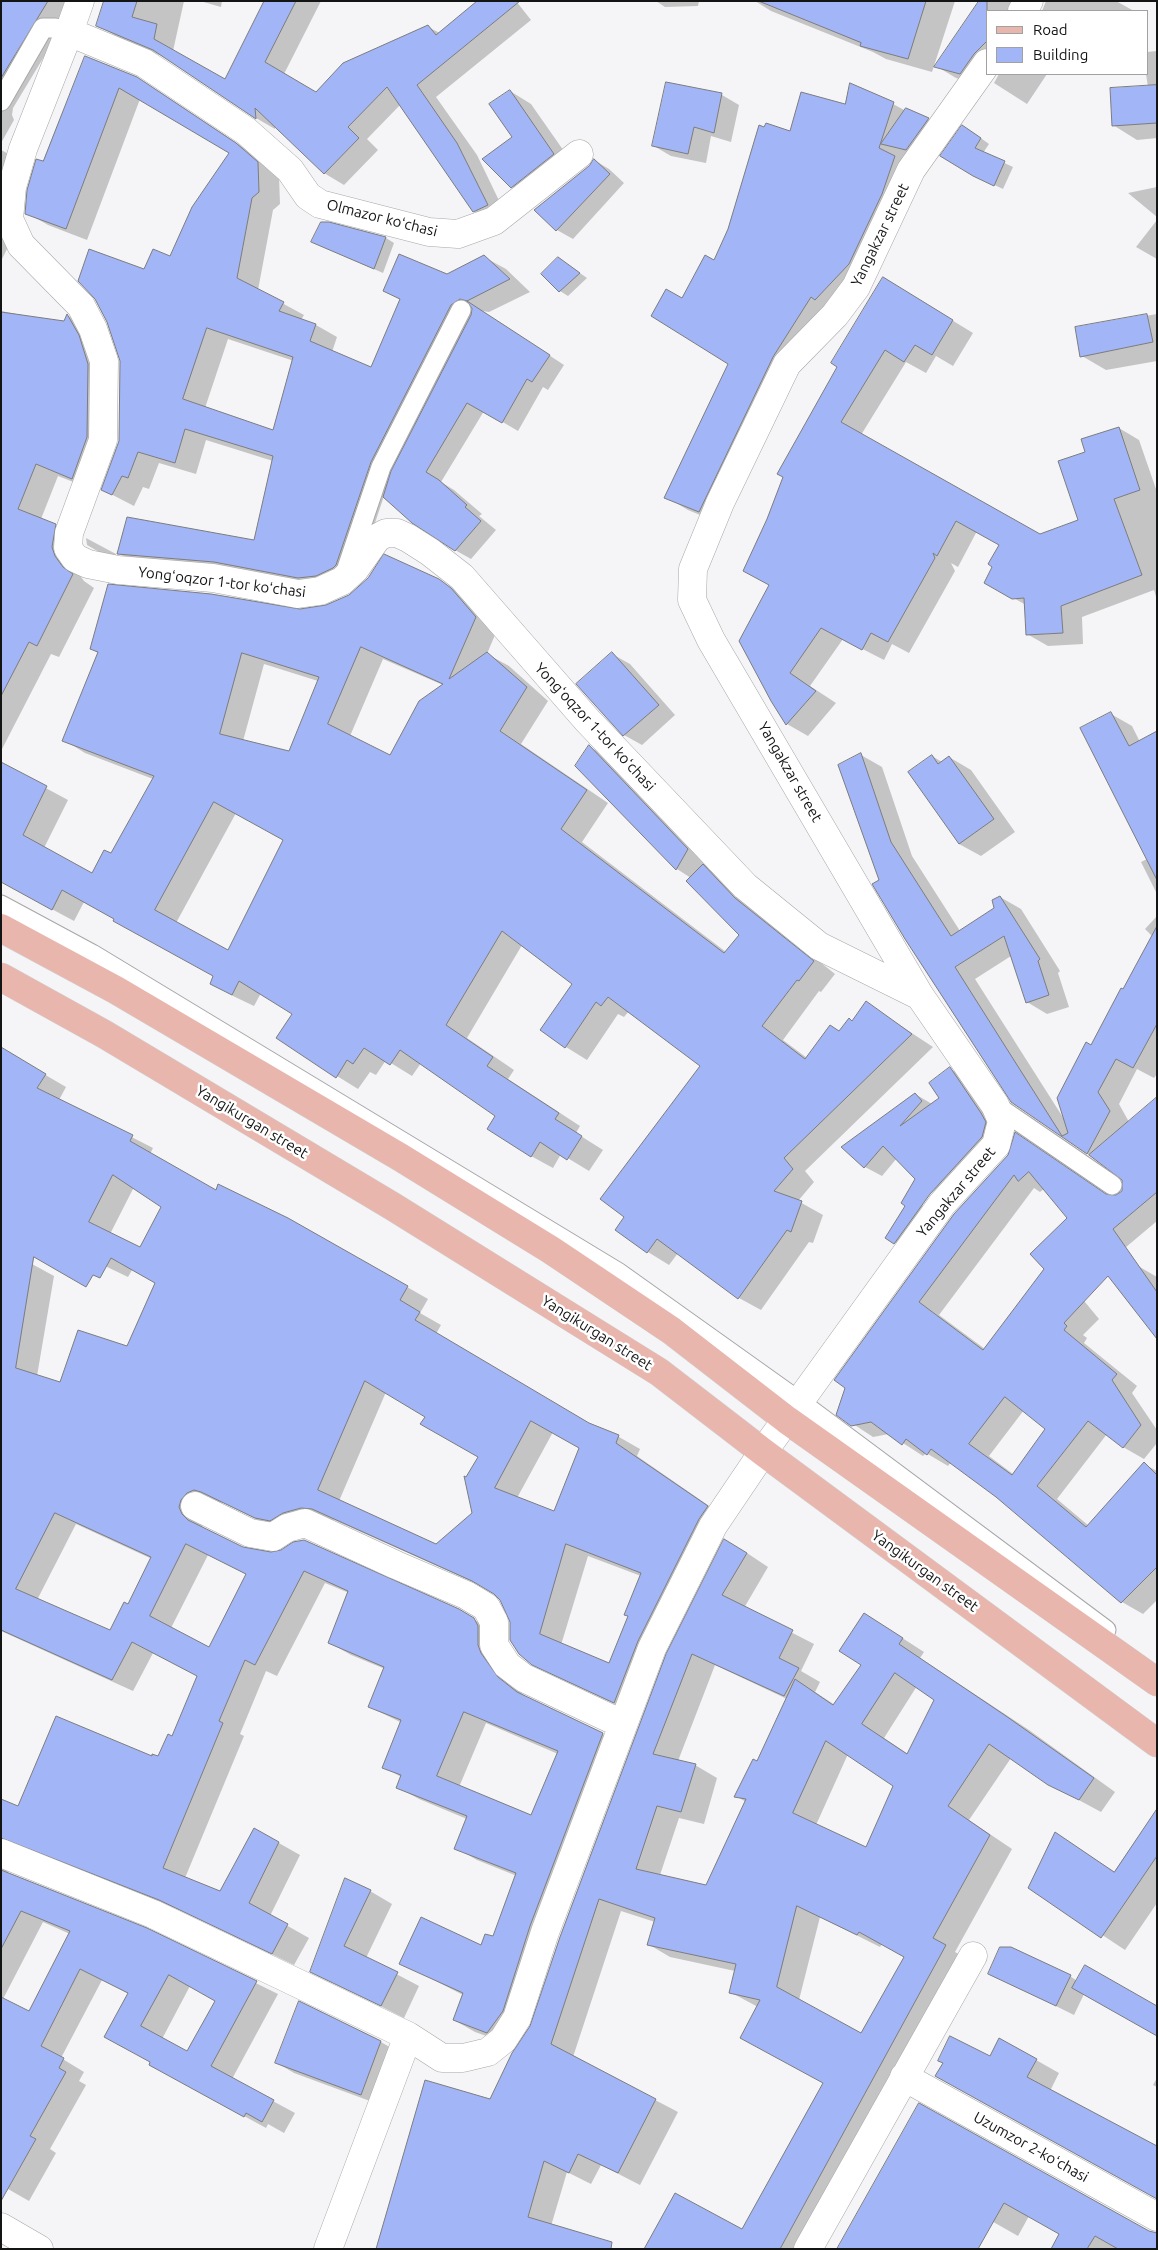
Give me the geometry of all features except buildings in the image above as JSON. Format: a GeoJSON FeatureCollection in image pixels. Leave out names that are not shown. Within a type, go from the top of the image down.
{"type":"FeatureCollection","features":[{"type":"Feature","properties":{"kind":"main road"},"geometry":{"type":"LineString","coordinates":[[1,928],[124,995],[400,1157],[551,1250],[794,1411],[1157,1682]]}},
{"type":"Feature","properties":{"kind":"main road","name":"Yangikurgan street"},"geometry":{"type":"LineString","coordinates":[[1,977],[104,1034],[392,1206],[659,1372],[763,1452],[1157,1743]]}},
{"type":"Feature","properties":{"kind":"street"},"geometry":{"type":"LineString","coordinates":[[69,32],[80,1]]}},
{"type":"Feature","properties":{"kind":"street","name":"Olmazor koʻchasi"},"geometry":{"type":"LineString","coordinates":[[69,32],[144,63],[246,131],[290,170],[308,196],[320,204],[429,232],[458,234],[494,221],[579,154]]}},
{"type":"Feature","properties":{"kind":"street","name":"Yongʻoqzor 1-tor koʻchasi"},"geometry":{"type":"LineString","coordinates":[[69,32],[23,149],[12,187],[9,219],[21,245],[81,306],[93,329],[104,361],[103,440],[68,533],[68,548],[75,558],[88,564],[118,570],[213,578],[298,594],[320,592],[342,581],[355,569],[377,538],[386,533],[397,533],[430,552],[462,578],[587,720],[745,886],[820,946],[920,996]]}},
{"type":"Feature","properties":{"kind":"street","name":"Yangakzar street"},"geometry":{"type":"LineString","coordinates":[[1,1853],[153,1914],[408,2036],[442,2058],[463,2058],[488,2052],[503,2040],[517,2018],[545,1932],[652,1648],[713,1526],[763,1452],[942,1204],[996,1145],[1002,1121],[995,1105],[920,996],[711,640],[692,600],[693,569],[720,503],[787,364],[835,315],[856,287],[911,170],[986,64]]}},
{"type":"Feature","properties":{"kind":"street"},"geometry":{"type":"LineString","coordinates":[[195,1506],[250,1533],[273,1537],[287,1528],[305,1523],[396,1566],[466,1595],[486,1607],[494,1622],[494,1645],[507,1665],[524,1678],[622,1724]]}},
{"type":"Feature","properties":{"kind":"street"},"geometry":{"type":"LineString","coordinates":[[808,2249],[972,1956]]}},
{"type":"Feature","properties":{"kind":"street"},"geometry":{"type":"LineString","coordinates":[[328,2249],[408,2036]]}},
{"type":"Feature","properties":{"kind":"street","name":"Uzumzor 2-koʻchasi"},"geometry":{"type":"LineString","coordinates":[[904,2078],[1157,2217]]}},
{"type":"Feature","properties":{"kind":"street"},"geometry":{"type":"LineString","coordinates":[[1,2227],[39,2249]]}},
{"type":"Feature","properties":{"kind":"lane"},"geometry":{"type":"LineString","coordinates":[[1,101],[43,28],[55,28],[69,32]]}},
{"type":"Feature","properties":{"kind":"lane"},"geometry":{"type":"LineString","coordinates":[[342,581],[381,467],[461,310]]}},
{"type":"Feature","properties":{"kind":"lane"},"geometry":{"type":"LineString","coordinates":[[1,905],[92,954],[619,1273],[794,1411],[1157,1668]]}},
{"type":"Feature","properties":{"kind":"lane"},"geometry":{"type":"LineString","coordinates":[[995,1105],[1112,1185]]}}]}
